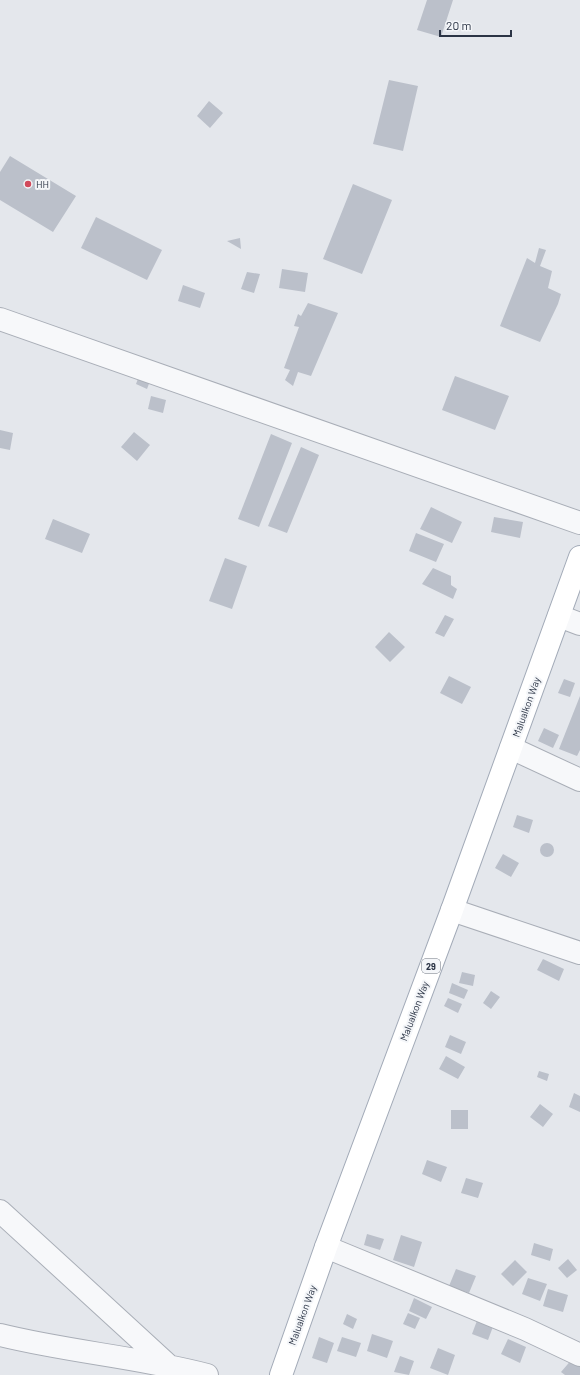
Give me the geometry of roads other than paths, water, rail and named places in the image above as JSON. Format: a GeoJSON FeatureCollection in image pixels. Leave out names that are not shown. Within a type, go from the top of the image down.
{"type":"FeatureCollection","features":[{"type":"Feature","properties":{"kind":"main road","name":"Malualkon Way"},"geometry":{"type":"LineString","coordinates":[[281,1375],[326,1247],[452,910],[580,557]]}},
{"type":"Feature","properties":{"kind":"street"},"geometry":{"type":"LineString","coordinates":[[0,319],[580,523]]}},
{"type":"Feature","properties":{"kind":"street"},"geometry":{"type":"LineString","coordinates":[[559,616],[580,624]]}},
{"type":"Feature","properties":{"kind":"street"},"geometry":{"type":"LineString","coordinates":[[511,748],[580,780]]}},
{"type":"Feature","properties":{"kind":"street"},"geometry":{"type":"LineString","coordinates":[[452,910],[580,953]]}},
{"type":"Feature","properties":{"kind":"street"},"geometry":{"type":"LineString","coordinates":[[0,1212],[168,1365]]}},
{"type":"Feature","properties":{"kind":"street"},"geometry":{"type":"LineString","coordinates":[[326,1247],[525,1329],[580,1355]]}},
{"type":"Feature","properties":{"kind":"street"},"geometry":{"type":"LineString","coordinates":[[0,1335],[37,1344],[168,1365],[207,1375]]}},
{"type":"Feature","properties":{"kind":"place","name":"HH"},"geometry":{"type":"Point","coordinates":[28,184]}}]}
